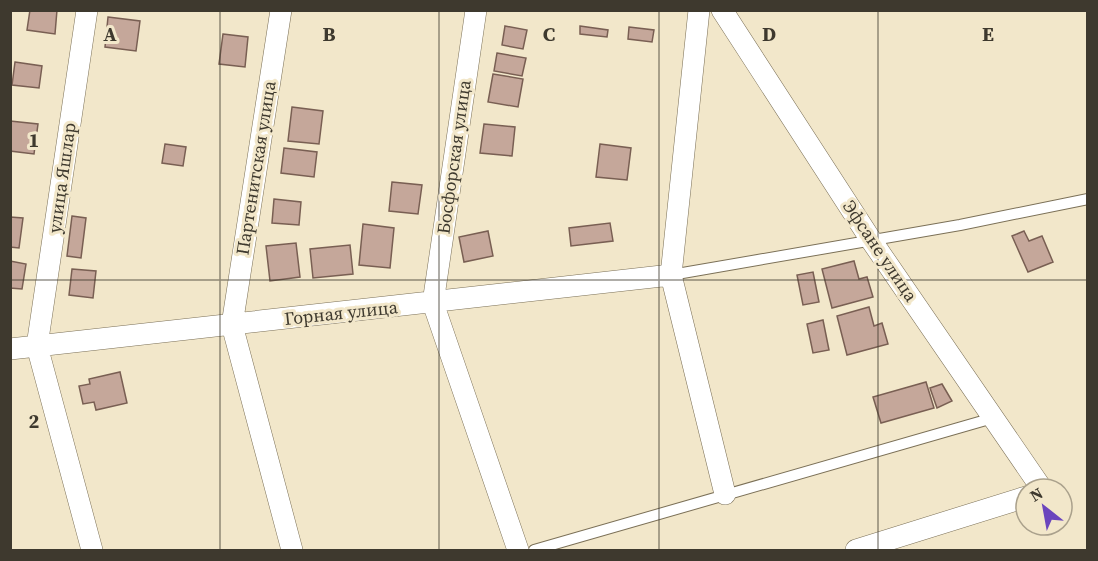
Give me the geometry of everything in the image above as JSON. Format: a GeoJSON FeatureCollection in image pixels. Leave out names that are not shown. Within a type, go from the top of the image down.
{"type":"FeatureCollection","features":[{"type":"Feature","properties":{"kind":"street","name":"улица Яшлар"},"geometry":{"type":"LineString","coordinates":[[37,346],[87,10]]}},
{"type":"Feature","properties":{"kind":"street","name":"Партенитская улица"},"geometry":{"type":"LineString","coordinates":[[232,325],[281,10]]}},
{"type":"Feature","properties":{"kind":"street","name":"Босфорская улица"},"geometry":{"type":"LineString","coordinates":[[433,303],[476,10]]}},
{"type":"Feature","properties":{"kind":"street"},"geometry":{"type":"LineString","coordinates":[[699,10],[671,275],[725,494]]}},
{"type":"Feature","properties":{"kind":"street","name":"Эфсане улица"},"geometry":{"type":"LineString","coordinates":[[722,10],[871,240],[1034,477]]}},
{"type":"Feature","properties":{"kind":"street","name":"Горная улица"},"geometry":{"type":"LineString","coordinates":[[10,349],[671,275]]}},
{"type":"Feature","properties":{"kind":"street"},"geometry":{"type":"LineString","coordinates":[[433,303],[518,550]]}},
{"type":"Feature","properties":{"kind":"street"},"geometry":{"type":"LineString","coordinates":[[232,325],[292,550]]}},
{"type":"Feature","properties":{"kind":"street"},"geometry":{"type":"LineString","coordinates":[[37,346],[92,550]]}},
{"type":"Feature","properties":{"kind":"street"},"geometry":{"type":"LineString","coordinates":[[856,550],[1014,501]]}},
{"type":"Feature","properties":{"kind":"lane"},"geometry":{"type":"LineString","coordinates":[[671,275],[960,225],[1088,199]]}},
{"type":"Feature","properties":{"kind":"lane"},"geometry":{"type":"LineString","coordinates":[[534,550],[993,418]]}},
{"type":"Feature","properties":{"kind":"building"},"geometry":{"type":"Polygon","coordinates":[[[30,10],[57,10],[55,34],[27,30],[30,10]]]}},
{"type":"Feature","properties":{"kind":"building"},"geometry":{"type":"Polygon","coordinates":[[[108,17],[140,21],[136,51],[105,47],[108,17]]]}},
{"type":"Feature","properties":{"kind":"building"},"geometry":{"type":"Polygon","coordinates":[[[505,26],[527,30],[523,49],[502,45],[505,26]]]}},
{"type":"Feature","properties":{"kind":"building"},"geometry":{"type":"Polygon","coordinates":[[[580,26],[608,30],[607,37],[580,34],[580,26]]]}},
{"type":"Feature","properties":{"kind":"building"},"geometry":{"type":"Polygon","coordinates":[[[629,27],[654,30],[652,42],[628,39],[629,27]]]}},
{"type":"Feature","properties":{"kind":"building"},"geometry":{"type":"Polygon","coordinates":[[[223,34],[248,37],[245,67],[219,64],[223,34]]]}},
{"type":"Feature","properties":{"kind":"building"},"geometry":{"type":"Polygon","coordinates":[[[497,53],[526,58],[522,76],[494,71],[497,53]]]}},
{"type":"Feature","properties":{"kind":"building"},"geometry":{"type":"Polygon","coordinates":[[[15,62],[42,66],[39,88],[12,85],[15,62]]]}},
{"type":"Feature","properties":{"kind":"building"},"geometry":{"type":"Polygon","coordinates":[[[493,74],[523,79],[518,107],[488,102],[493,74]]]}},
{"type":"Feature","properties":{"kind":"building"},"geometry":{"type":"Polygon","coordinates":[[[292,107],[323,111],[319,144],[288,141],[292,107]]]}},
{"type":"Feature","properties":{"kind":"building"},"geometry":{"type":"Polygon","coordinates":[[[10,121],[38,124],[34,154],[10,151],[10,121]]]}},
{"type":"Feature","properties":{"kind":"building"},"geometry":{"type":"Polygon","coordinates":[[[484,124],[515,127],[512,156],[480,153],[484,124]]]}},
{"type":"Feature","properties":{"kind":"building"},"geometry":{"type":"Polygon","coordinates":[[[165,144],[186,147],[183,166],[162,163],[165,144]]]}},
{"type":"Feature","properties":{"kind":"building"},"geometry":{"type":"Polygon","coordinates":[[[600,144],[631,148],[627,180],[596,177],[600,144]]]}},
{"type":"Feature","properties":{"kind":"building"},"geometry":{"type":"Polygon","coordinates":[[[284,148],[317,152],[314,177],[281,173],[284,148]]]}},
{"type":"Feature","properties":{"kind":"building"},"geometry":{"type":"Polygon","coordinates":[[[392,182],[422,185],[418,214],[389,211],[392,182]]]}},
{"type":"Feature","properties":{"kind":"building"},"geometry":{"type":"Polygon","coordinates":[[[274,199],[301,202],[299,225],[272,223],[274,199]]]}},
{"type":"Feature","properties":{"kind":"building"},"geometry":{"type":"Polygon","coordinates":[[[72,216],[86,218],[81,258],[67,256],[72,216]]]}},
{"type":"Feature","properties":{"kind":"building"},"geometry":{"type":"Polygon","coordinates":[[[10,217],[23,218],[19,248],[10,247],[10,217]]]}},
{"type":"Feature","properties":{"kind":"building"},"geometry":{"type":"Polygon","coordinates":[[[610,223],[613,241],[571,246],[569,228],[610,223]]]}},
{"type":"Feature","properties":{"kind":"building"},"geometry":{"type":"Polygon","coordinates":[[[363,224],[394,228],[390,268],[359,265],[363,224]]]}},
{"type":"Feature","properties":{"kind":"building"},"geometry":{"type":"Polygon","coordinates":[[[488,231],[493,256],[464,262],[459,237],[488,231]]]}},
{"type":"Feature","properties":{"kind":"building"},"geometry":{"type":"Polygon","coordinates":[[[1024,231],[1029,241],[1042,236],[1053,262],[1028,272],[1012,236],[1024,231]]]}},
{"type":"Feature","properties":{"kind":"building"},"geometry":{"type":"Polygon","coordinates":[[[296,243],[300,277],[270,281],[266,246],[296,243]]]}},
{"type":"Feature","properties":{"kind":"building"},"geometry":{"type":"Polygon","coordinates":[[[350,245],[353,274],[313,278],[310,249],[350,245]]]}},
{"type":"Feature","properties":{"kind":"building"},"geometry":{"type":"Polygon","coordinates":[[[10,261],[26,264],[22,289],[10,288],[10,261]]]}},
{"type":"Feature","properties":{"kind":"building"},"geometry":{"type":"Polygon","coordinates":[[[854,261],[859,279],[867,277],[873,297],[832,308],[822,269],[854,261]]]}},
{"type":"Feature","properties":{"kind":"building"},"geometry":{"type":"Polygon","coordinates":[[[72,269],[96,271],[93,298],[69,295],[72,269]]]}},
{"type":"Feature","properties":{"kind":"building"},"geometry":{"type":"Polygon","coordinates":[[[813,272],[819,302],[803,305],[797,275],[813,272]]]}},
{"type":"Feature","properties":{"kind":"building"},"geometry":{"type":"Polygon","coordinates":[[[869,307],[874,326],[882,323],[888,344],[847,355],[837,316],[869,307]]]}},
{"type":"Feature","properties":{"kind":"building"},"geometry":{"type":"Polygon","coordinates":[[[823,320],[829,350],[813,353],[807,324],[823,320]]]}},
{"type":"Feature","properties":{"kind":"building"},"geometry":{"type":"Polygon","coordinates":[[[120,372],[127,403],[96,410],[94,402],[83,404],[79,386],[90,384],[89,379],[120,372]]]}},
{"type":"Feature","properties":{"kind":"building"},"geometry":{"type":"Polygon","coordinates":[[[926,382],[934,408],[881,423],[873,397],[926,382]]]}},
{"type":"Feature","properties":{"kind":"building"},"geometry":{"type":"Polygon","coordinates":[[[942,384],[952,401],[937,408],[930,388],[942,384]]]}}]}
